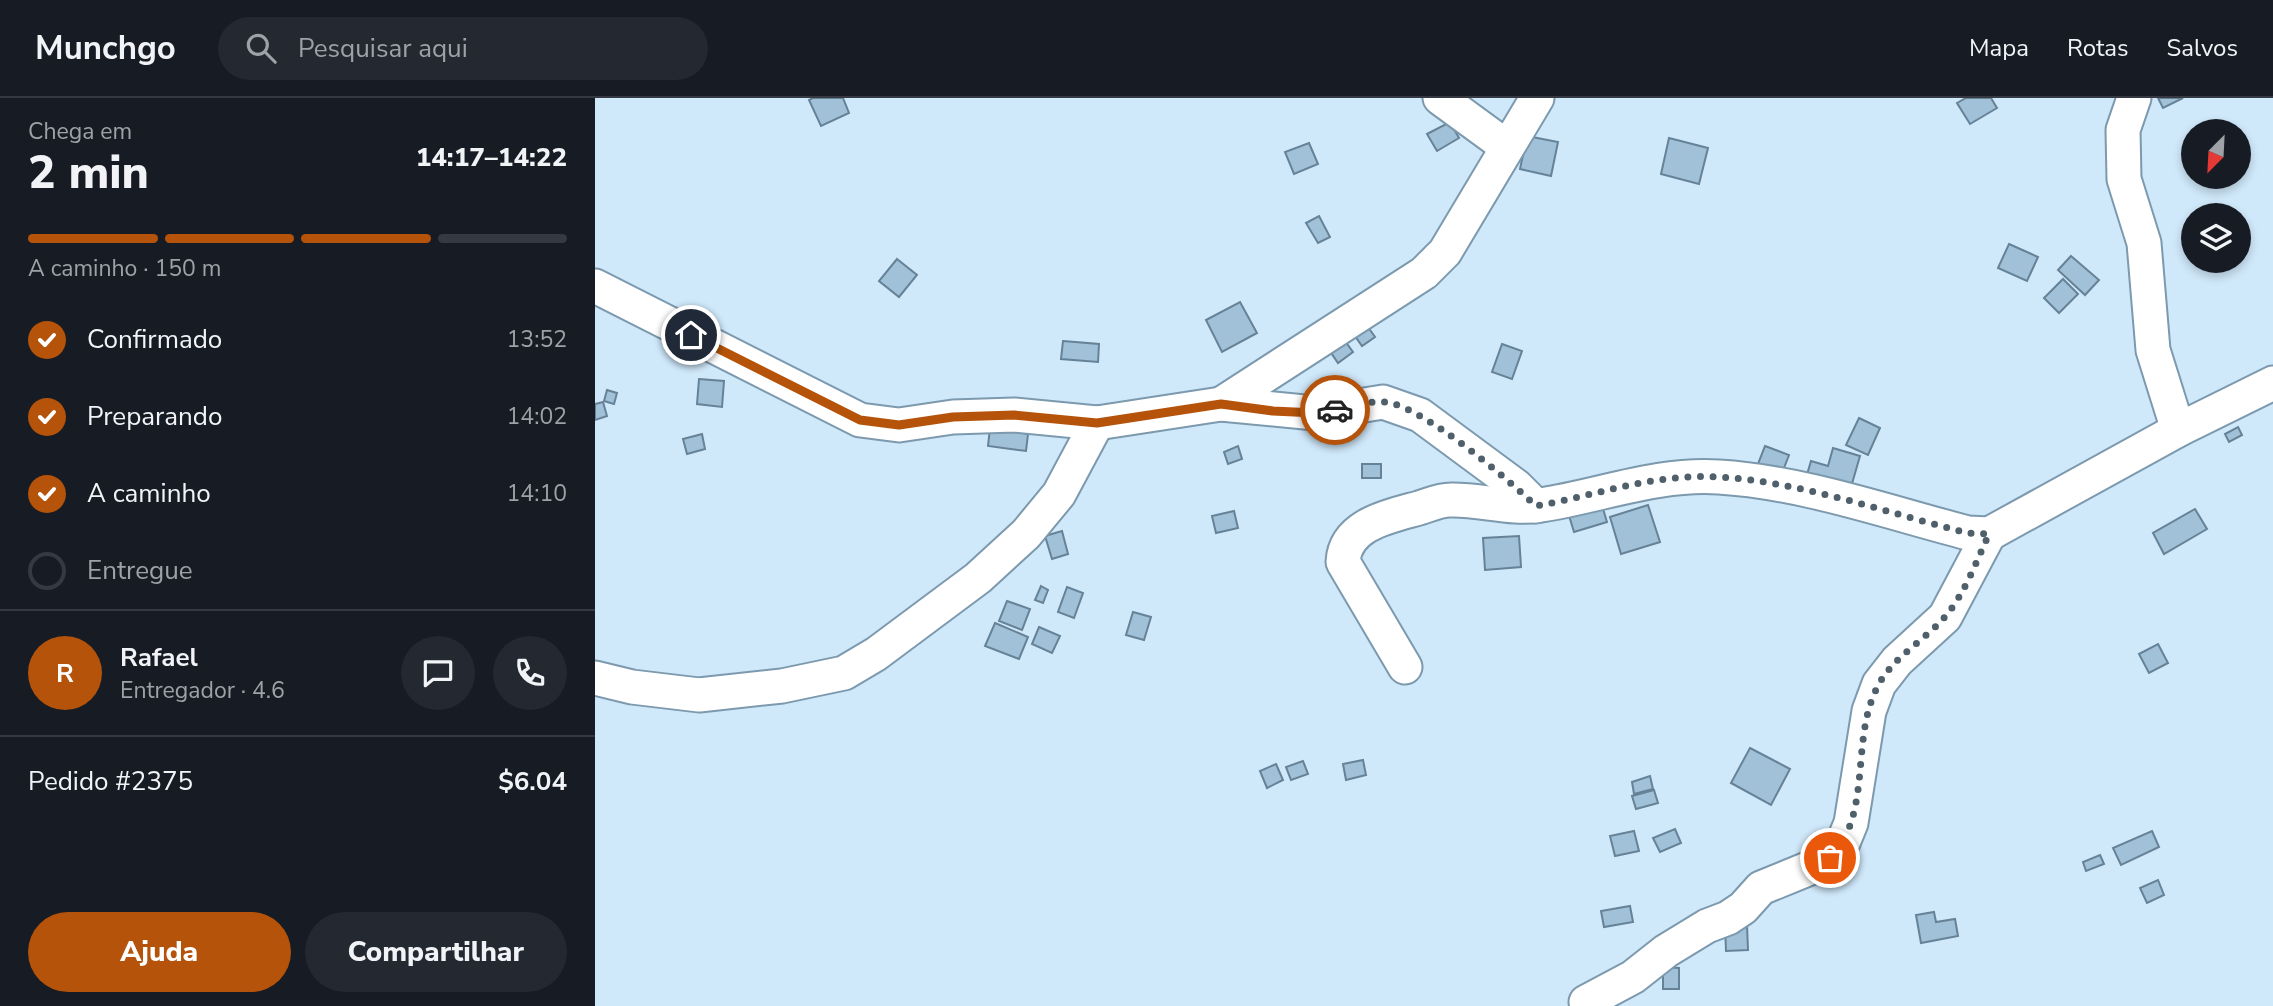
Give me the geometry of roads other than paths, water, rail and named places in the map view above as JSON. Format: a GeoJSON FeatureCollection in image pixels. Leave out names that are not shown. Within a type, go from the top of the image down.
{"type":"FeatureCollection","features":[{"type":"Feature","properties":{"kind":"street"},"geometry":{"type":"LineString","coordinates":[[1440,98],[1507,146]]}},
{"type":"Feature","properties":{"kind":"street"},"geometry":{"type":"LineString","coordinates":[[1221,404],[1424,273],[1445,252],[1537,98]]}},
{"type":"Feature","properties":{"kind":"street"},"geometry":{"type":"LineString","coordinates":[[2134,98],[2123,130],[2124,179],[2144,243],[2153,350],[2178,430]]}},
{"type":"Feature","properties":{"kind":"street"},"geometry":{"type":"LineString","coordinates":[[595,286],[860,420],[899,425],[953,417],[1014,415],[1097,423],[1221,404],[1315,413],[1384,402],[1401,406],[1431,423],[1515,486],[1536,506]]}},
{"type":"Feature","properties":{"kind":"street"},"geometry":{"type":"LineString","coordinates":[[1405,667],[1343,562],[1344,552],[1352,538],[1368,524],[1387,516],[1448,500],[1536,506],[1642,482],[1717,477],[1784,486],[1968,533],[1989,534],[2178,430],[2273,383]]}},
{"type":"Feature","properties":{"kind":"street"},"geometry":{"type":"LineString","coordinates":[[595,678],[632,687],[699,695],[782,686],[844,673],[876,654],[978,578],[1025,534],[1059,495],[1097,423]]}},
{"type":"Feature","properties":{"kind":"street"},"geometry":{"type":"LineString","coordinates":[[1586,1002],[1633,977],[1666,951],[1707,926],[1728,918],[1761,888],[1830,858],[1842,845],[1851,823],[1868,711],[1879,684],[1897,661],[1945,617],[1989,534]]}}]}
